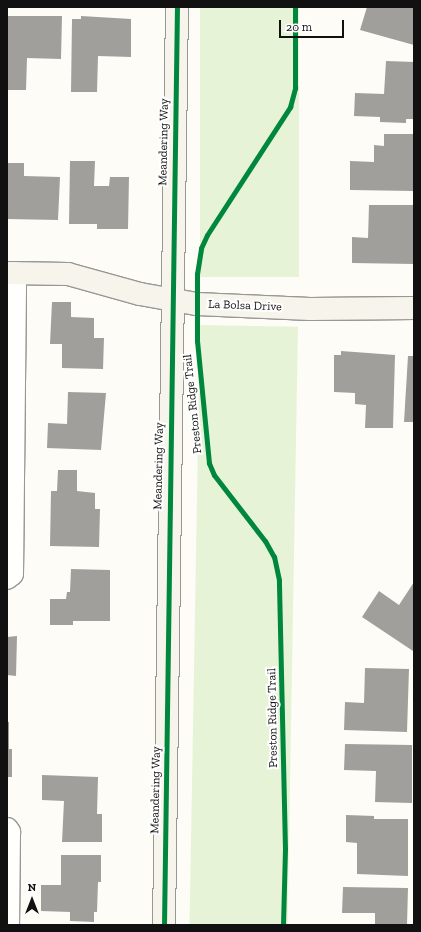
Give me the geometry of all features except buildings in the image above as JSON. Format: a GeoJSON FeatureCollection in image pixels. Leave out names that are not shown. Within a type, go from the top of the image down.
{"type":"FeatureCollection","features":[{"type":"Feature","properties":{"kind":"street","name":"Meandering Way"},"geometry":{"type":"LineString","coordinates":[[164,925],[171,300],[177,7]]}},
{"type":"Feature","properties":{"kind":"street","name":"La Bolsa Drive"},"geometry":{"type":"LineString","coordinates":[[11,273],[68,274],[171,300],[197,304],[310,309],[414,308]]}},
{"type":"Feature","properties":{"kind":"street"},"geometry":{"type":"LineString","coordinates":[[7,578],[12,574],[11,273]]}},
{"type":"Feature","properties":{"kind":"street"},"geometry":{"type":"LineString","coordinates":[[7,829],[9,832],[8,925]]}},
{"type":"Feature","properties":{"kind":"green space"},"geometry":{"type":"Polygon","coordinates":[[[200,7],[299,7],[299,277],[200,277],[200,7]]]}},
{"type":"Feature","properties":{"kind":"green space"},"geometry":{"type":"Polygon","coordinates":[[[200,325],[298,327],[288,925],[190,925],[200,325]]]}},
{"type":"Feature","properties":{"kind":"cycle path"},"geometry":{"type":"LineString","coordinates":[[164,925],[177,7]]}},
{"type":"Feature","properties":{"kind":"cycle path","name":"Preston Ridge Trail"},"geometry":{"type":"LineString","coordinates":[[283,925],[285,849],[279,580],[274,557],[265,541],[214,475],[209,463],[197,341],[197,274],[201,248],[207,235],[290,107],[295,88],[295,7]]}}]}
